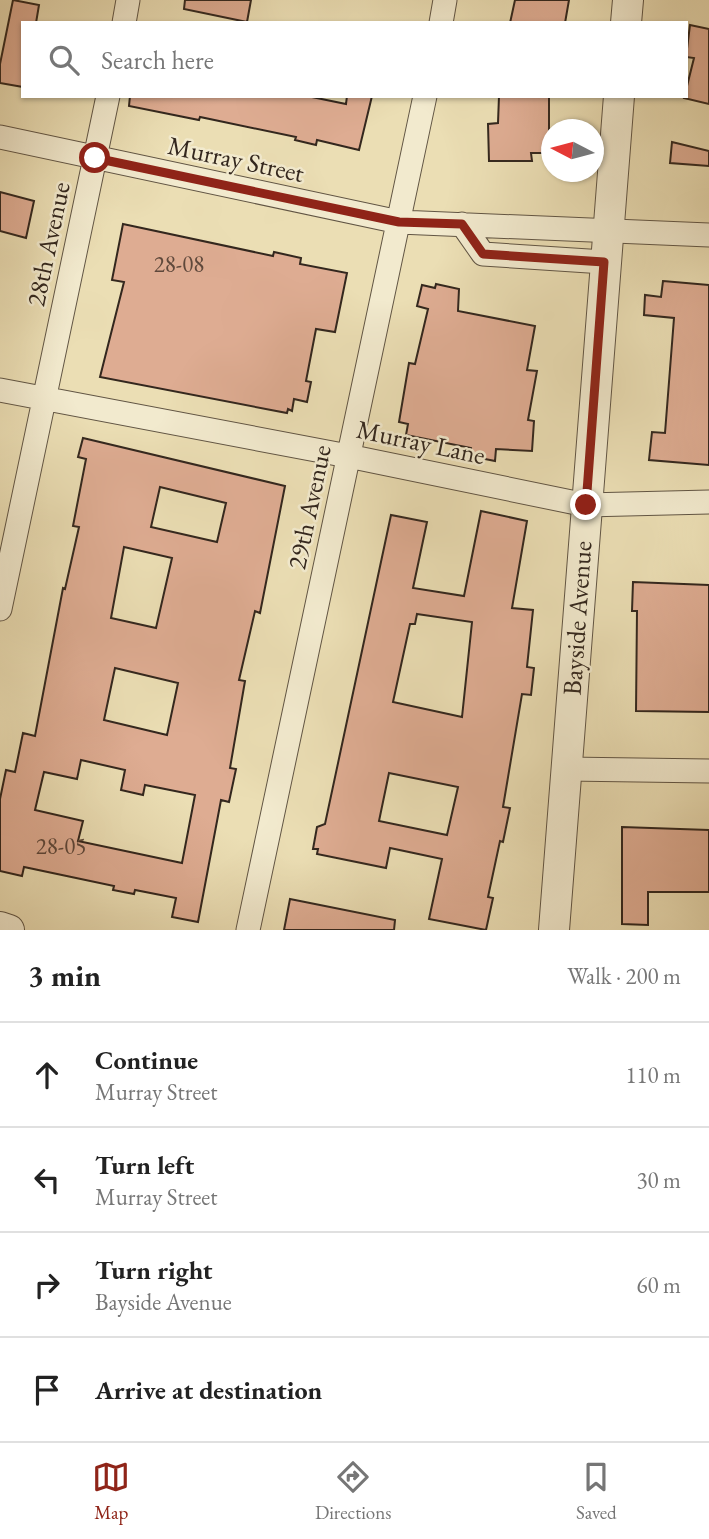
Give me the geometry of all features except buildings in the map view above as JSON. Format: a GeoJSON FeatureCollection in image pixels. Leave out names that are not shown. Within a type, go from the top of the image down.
{"type":"FeatureCollection","features":[{"type":"Feature","properties":{"kind":"street"},"geometry":{"type":"LineString","coordinates":[[124,21],[128,0]]}},
{"type":"Feature","properties":{"kind":"street"},"geometry":{"type":"LineString","coordinates":[[441,21],[445,0]]}},
{"type":"Feature","properties":{"kind":"street"},"geometry":{"type":"LineString","coordinates":[[626,21],[628,0]]}},
{"type":"Feature","properties":{"kind":"street","name":"28th Avenue"},"geometry":{"type":"LineString","coordinates":[[0,610],[108,98]]}},
{"type":"Feature","properties":{"kind":"street","name":"29th Avenue"},"geometry":{"type":"LineString","coordinates":[[248,930],[425,98]]}},
{"type":"Feature","properties":{"kind":"street","name":"Bayside Avenue"},"geometry":{"type":"LineString","coordinates":[[554,930],[619,98]]}},
{"type":"Feature","properties":{"kind":"street","name":"Murray Street"},"geometry":{"type":"LineString","coordinates":[[0,138],[399,222],[709,235]]}},
{"type":"Feature","properties":{"kind":"street"},"geometry":{"type":"LineString","coordinates":[[462,224],[483,254],[604,262]]}},
{"type":"Feature","properties":{"kind":"street","name":"Murray Lane"},"geometry":{"type":"LineString","coordinates":[[0,390],[348,456],[586,505],[709,502]]}},
{"type":"Feature","properties":{"kind":"street"},"geometry":{"type":"LineString","coordinates":[[566,769],[709,771]]}},
{"type":"Feature","properties":{"kind":"street"},"geometry":{"type":"LineString","coordinates":[[0,927],[9,930]]}},
{"type":"Feature","properties":{"kind":"route"},"geometry":{"type":"LineString","coordinates":[[95,158],[399,222],[462,224],[483,254],[604,262],[586,505]]}}]}
